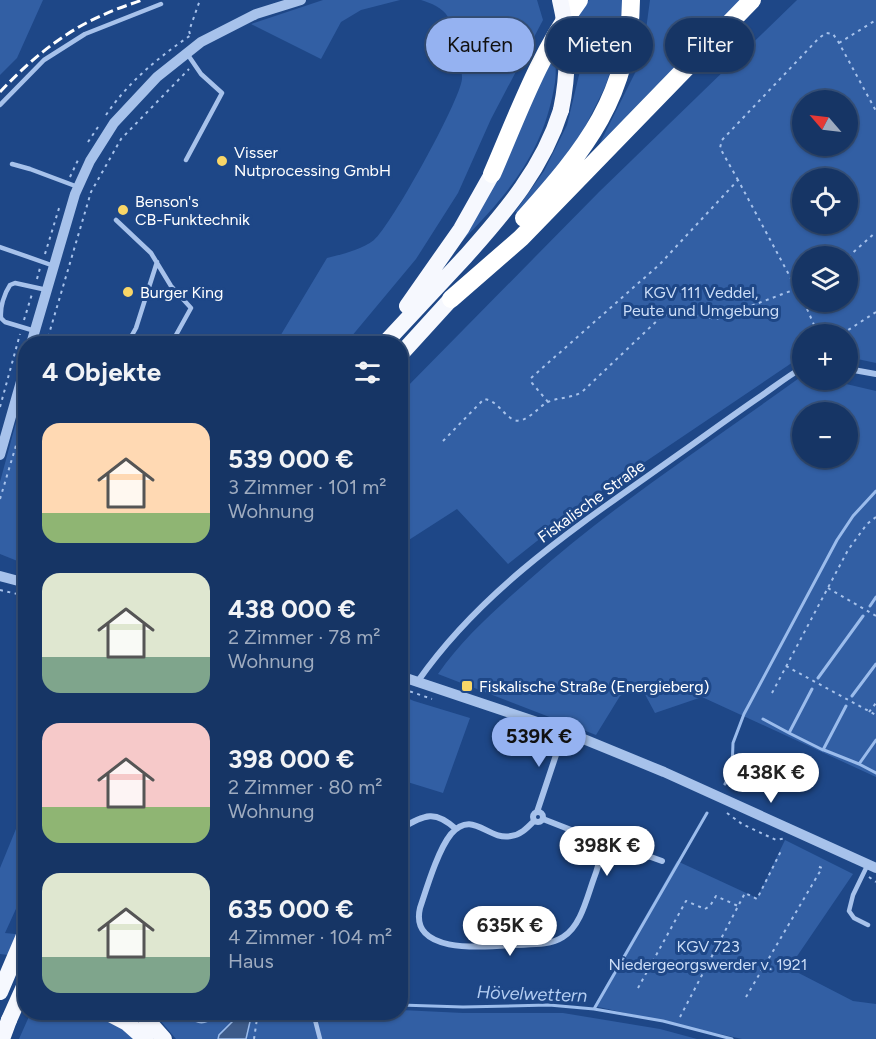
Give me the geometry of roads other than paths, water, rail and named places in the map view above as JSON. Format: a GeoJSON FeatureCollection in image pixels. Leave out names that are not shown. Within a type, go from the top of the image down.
{"type":"FeatureCollection","features":[{"type":"Feature","properties":{"kind":"highway"},"geometry":{"type":"LineString","coordinates":[[392,336],[513,202],[545,152],[561,110],[566,84],[567,51],[560,0]]}},
{"type":"Feature","properties":{"kind":"highway"},"geometry":{"type":"LineString","coordinates":[[384,336],[424,284],[461,229],[492,174],[560,25],[579,0]]}},
{"type":"Feature","properties":{"kind":"highway"},"geometry":{"type":"LineString","coordinates":[[408,346],[575,158],[603,116],[624,66],[630,32],[632,0]]}},
{"type":"Feature","properties":{"kind":"highway"},"geometry":{"type":"LineString","coordinates":[[451,299],[521,238],[753,0]]}},
{"type":"Feature","properties":{"kind":"highway"},"geometry":{"type":"LineString","coordinates":[[18,950],[0,994],[18,997]]}},
{"type":"Feature","properties":{"kind":"highway"},"geometry":{"type":"LineString","coordinates":[[0,981],[18,982]]}},
{"type":"Feature","properties":{"kind":"highway"},"geometry":{"type":"LineString","coordinates":[[4,1039],[18,1000]]}},
{"type":"Feature","properties":{"kind":"highway"},"geometry":{"type":"LineString","coordinates":[[121,1020],[145,1039]]}},
{"type":"Feature","properties":{"kind":"highway"},"geometry":{"type":"LineString","coordinates":[[148,1020],[164,1039]]}},
{"type":"Feature","properties":{"kind":"street"},"geometry":{"type":"LineString","coordinates":[[34,336],[78,187],[90,161],[114,123],[157,77],[201,42],[247,18],[302,0]]}},
{"type":"Feature","properties":{"kind":"street"},"geometry":{"type":"LineString","coordinates":[[858,371],[876,374]]}},
{"type":"Feature","properties":{"kind":"street","name":"Fiskalische Straße"},"geometry":{"type":"LineString","coordinates":[[418,681],[456,633],[548,548],[590,516],[792,375]]}},
{"type":"Feature","properties":{"kind":"street"},"geometry":{"type":"LineString","coordinates":[[0,455],[18,392]]}},
{"type":"Feature","properties":{"kind":"street"},"geometry":{"type":"LineString","coordinates":[[0,576],[18,581]]}},
{"type":"Feature","properties":{"kind":"street"},"geometry":{"type":"LineString","coordinates":[[408,678],[564,731],[678,777],[872,866]]}},
{"type":"Feature","properties":{"kind":"street"},"geometry":{"type":"LineString","coordinates":[[534,821],[533,817],[537,812],[564,731]]}},
{"type":"Feature","properties":{"kind":"street"},"geometry":{"type":"LineString","coordinates":[[537,812],[542,814],[543,819],[589,837],[598,845],[600,858],[594,879],[572,930],[554,941],[542,943],[463,947],[448,944],[425,933],[419,926],[418,916],[431,877],[445,845],[456,829],[465,824],[474,824],[510,837],[534,821],[539,822],[543,819]]}},
{"type":"Feature","properties":{"kind":"street"},"geometry":{"type":"LineString","coordinates":[[408,824],[422,817],[434,815],[444,818],[456,829]]}},
{"type":"Feature","properties":{"kind":"street"},"geometry":{"type":"LineString","coordinates":[[598,845],[609,842],[662,861]]}},
{"type":"Feature","properties":{"kind":"lane"},"geometry":{"type":"LineString","coordinates":[[0,105],[44,60],[85,34],[161,4]]}},
{"type":"Feature","properties":{"kind":"lane"},"geometry":{"type":"LineString","coordinates":[[186,52],[201,74],[222,93],[186,160]]}},
{"type":"Feature","properties":{"kind":"lane"},"geometry":{"type":"LineString","coordinates":[[12,164],[30,168],[78,187]]}},
{"type":"Feature","properties":{"kind":"lane"},"geometry":{"type":"LineString","coordinates":[[116,220],[151,253],[171,286],[191,308],[175,336]]}},
{"type":"Feature","properties":{"kind":"lane"},"geometry":{"type":"LineString","coordinates":[[0,247],[54,266]]}},
{"type":"Feature","properties":{"kind":"lane"},"geometry":{"type":"LineString","coordinates":[[132,336],[157,262]]}},
{"type":"Feature","properties":{"kind":"lane"},"geometry":{"type":"LineString","coordinates":[[35,331],[5,322],[1,318],[0,312],[6,290],[15,283],[47,290]]}},
{"type":"Feature","properties":{"kind":"lane"},"geometry":{"type":"LineString","coordinates":[[868,925],[854,918],[849,911],[854,895],[872,866]]}},
{"type":"Feature","properties":{"kind":"lane"},"geometry":{"type":"LineString","coordinates":[[315,1020],[320,1038]]}},
{"type":"Feature","properties":{"kind":"waterway"},"geometry":{"type":"LineString","coordinates":[[725,784],[732,770],[733,743],[744,714],[837,540],[853,516],[876,491]]}},
{"type":"Feature","properties":{"kind":"waterway"},"geometry":{"type":"LineString","coordinates":[[870,606],[876,597]]}},
{"type":"Feature","properties":{"kind":"waterway"},"geometry":{"type":"LineString","coordinates":[[818,678],[863,616]]}},
{"type":"Feature","properties":{"kind":"waterway"},"geometry":{"type":"LineString","coordinates":[[852,696],[876,664]]}},
{"type":"Feature","properties":{"kind":"waterway"},"geometry":{"type":"LineString","coordinates":[[763,719],[789,733],[812,689]]}},
{"type":"Feature","properties":{"kind":"waterway"},"geometry":{"type":"LineString","coordinates":[[789,733],[823,750],[846,706]]}},
{"type":"Feature","properties":{"kind":"waterway"},"geometry":{"type":"LineString","coordinates":[[824,750],[859,764],[876,740]]}},
{"type":"Feature","properties":{"kind":"waterway"},"geometry":{"type":"LineString","coordinates":[[859,764],[876,773]]}},
{"type":"Feature","properties":{"kind":"waterway"},"geometry":{"type":"LineString","coordinates":[[594,1009],[707,813]]}},
{"type":"Feature","properties":{"kind":"waterway","name":"Hövelwettern"},"geometry":{"type":"LineString","coordinates":[[408,1005],[463,1007],[549,1005],[594,1009],[663,1021],[732,1039]]}},
{"type":"Feature","properties":{"kind":"railway"},"geometry":{"type":"LineString","coordinates":[[0,92],[35,58],[60,39],[88,22],[142,0]]}},
{"type":"Feature","properties":{"kind":"place","name":"Visser Nutprocessing GmbH"},"geometry":{"type":"Point","coordinates":[222,161]}},
{"type":"Feature","properties":{"kind":"place","name":"Benson's CB-Funktechnik"},"geometry":{"type":"Point","coordinates":[123,210]}},
{"type":"Feature","properties":{"kind":"place","name":"Burger King"},"geometry":{"type":"Point","coordinates":[128,292]}},
{"type":"Feature","properties":{"kind":"place","name":"Fiskalische Straße (Energieberg)"},"geometry":{"type":"Point","coordinates":[467,686]}},
{"type":"Feature","properties":{"kind":"park label","name":"KGV 111 Veddel, Peute und Umgebung"},"geometry":{"type":"Point","coordinates":[701,301]}},
{"type":"Feature","properties":{"kind":"park label","name":"KGV 723 Niedergeorgswerder v. 1921"},"geometry":{"type":"Point","coordinates":[708,955]}}]}
